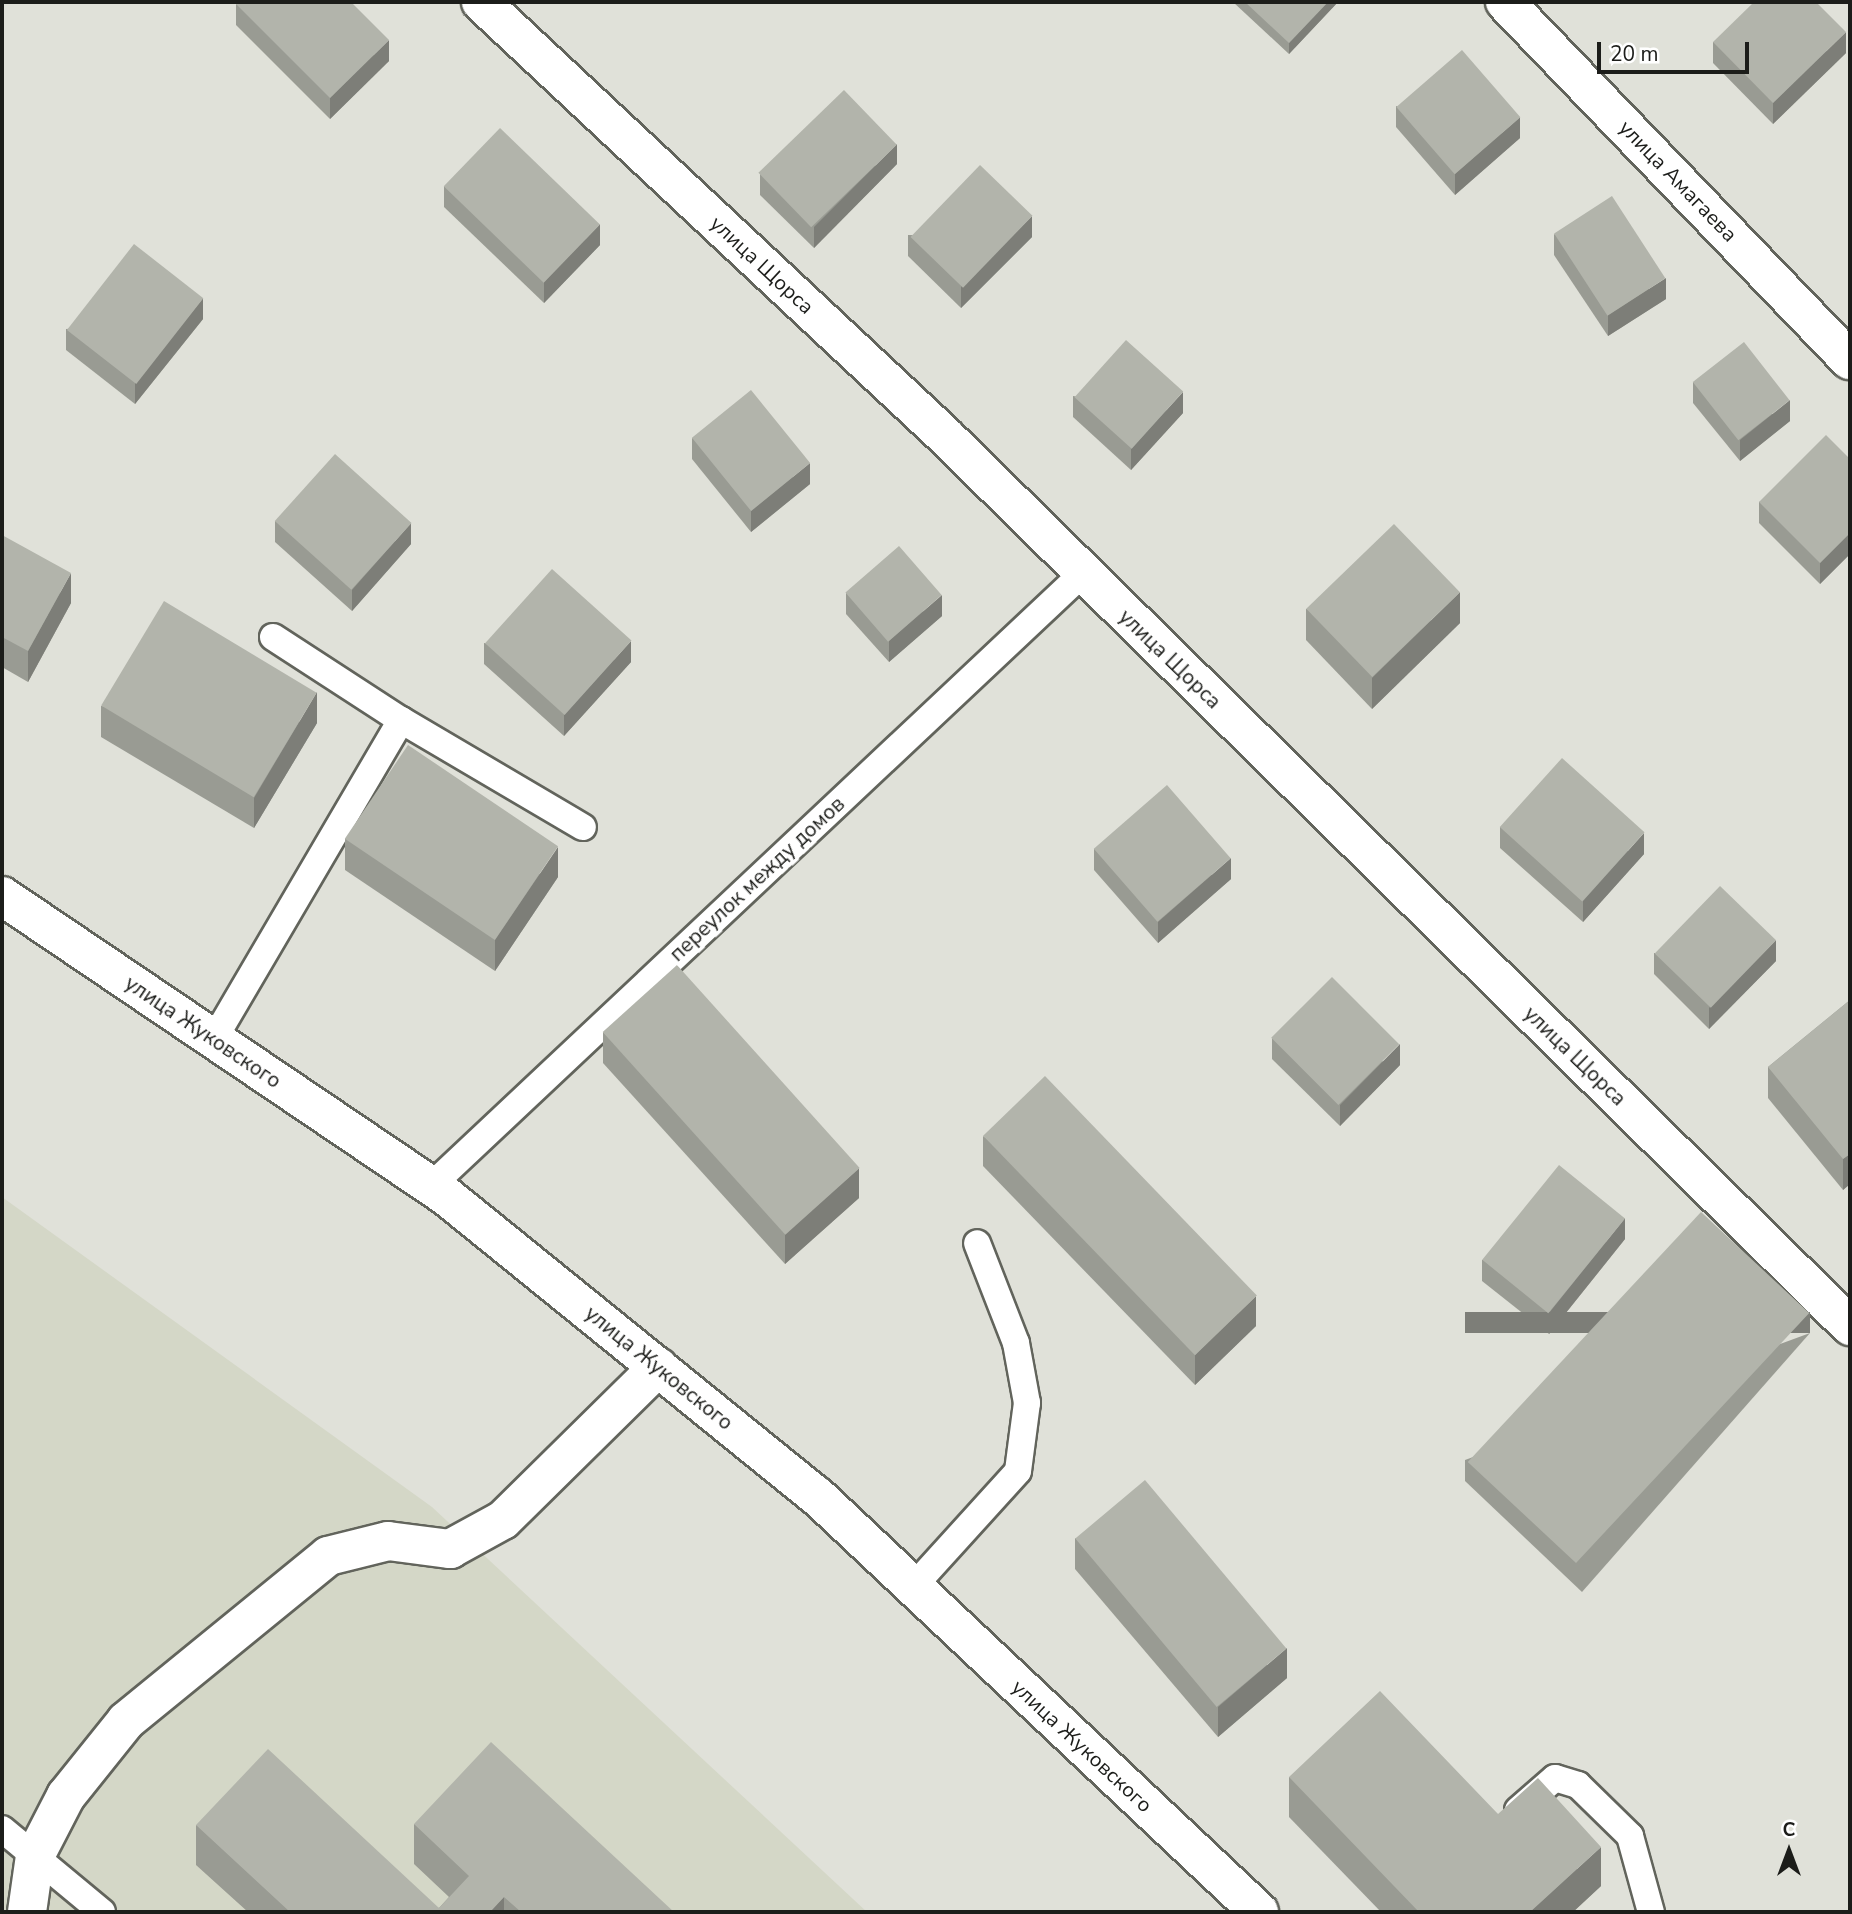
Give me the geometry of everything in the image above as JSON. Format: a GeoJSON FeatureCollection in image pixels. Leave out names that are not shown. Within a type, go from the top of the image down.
{"type":"FeatureCollection","features":[{"type":"Feature","properties":{"kind":"street","name":"улица Щорса"},"geometry":{"type":"LineString","coordinates":[[481,2],[944,435],[1850,1326]]}},
{"type":"Feature","properties":{"kind":"street","name":"улица Амагаева"},"geometry":{"type":"LineString","coordinates":[[1505,2],[1850,360]]}},
{"type":"Feature","properties":{"kind":"street","name":"улица Жуковского"},"geometry":{"type":"LineString","coordinates":[[2,896],[431,1185],[658,1367],[817,1496],[1259,1912]]}},
{"type":"Feature","properties":{"kind":"street"},"geometry":{"type":"LineString","coordinates":[[27,1912],[35,1856],[66,1796],[126,1721],[328,1556],[388,1541],[450,1549],[503,1520],[658,1367]]}},
{"type":"Feature","properties":{"kind":"lane","name":"переулок между домов"},"geometry":{"type":"LineString","coordinates":[[431,1185],[1083,573]]}},
{"type":"Feature","properties":{"kind":"lane"},"geometry":{"type":"LineString","coordinates":[[274,637],[401,720],[583,827]]}},
{"type":"Feature","properties":{"kind":"lane"},"geometry":{"type":"LineString","coordinates":[[214,1039],[401,720]]}},
{"type":"Feature","properties":{"kind":"lane"},"geometry":{"type":"LineString","coordinates":[[913,1587],[1018,1471],[1027,1403],[1016,1343],[977,1243]]}},
{"type":"Feature","properties":{"kind":"lane"},"geometry":{"type":"LineString","coordinates":[[1495,1812],[1505,1821],[1555,1778],[1578,1785],[1630,1836],[1651,1912]]}},
{"type":"Feature","properties":{"kind":"lane"},"geometry":{"type":"LineString","coordinates":[[2,1829],[102,1912]]}},
{"type":"Feature","properties":{"kind":"shaded area"},"geometry":{"type":"Polygon","coordinates":[[[2,1197],[432,1507],[867,1912],[2,1912],[2,1197]]]}},
{"type":"Feature","properties":{"kind":"building"},"geometry":{"type":"Polygon","coordinates":[[[351,2],[389,40],[330,98],[236,4],[351,2]]]}},
{"type":"Feature","properties":{"kind":"building"},"geometry":{"type":"Polygon","coordinates":[[[1245,2],[1328,2],[1289,43],[1245,2]]]}},
{"type":"Feature","properties":{"kind":"building"},"geometry":{"type":"Polygon","coordinates":[[[1754,2],[1816,2],[1846,32],[1773,103],[1713,42],[1754,2]]]}},
{"type":"Feature","properties":{"kind":"building"},"geometry":{"type":"Polygon","coordinates":[[[1462,50],[1520,117],[1455,174],[1396,107],[1462,50]]]}},
{"type":"Feature","properties":{"kind":"building"},"geometry":{"type":"Polygon","coordinates":[[[844,90],[897,145],[811,227],[758,173],[844,90]]]}},
{"type":"Feature","properties":{"kind":"building"},"geometry":{"type":"Polygon","coordinates":[[[500,128],[600,225],[544,283],[444,186],[500,128]]]}},
{"type":"Feature","properties":{"kind":"building"},"geometry":{"type":"Polygon","coordinates":[[[980,165],[1033,216],[963,288],[911,237],[980,165]]]}},
{"type":"Feature","properties":{"kind":"building"},"geometry":{"type":"Polygon","coordinates":[[[1612,196],[1665,278],[1608,316],[1554,234],[1612,196]]]}},
{"type":"Feature","properties":{"kind":"building"},"geometry":{"type":"Polygon","coordinates":[[[134,244],[203,298],[136,384],[67,330],[134,244]]]}},
{"type":"Feature","properties":{"kind":"building"},"geometry":{"type":"Polygon","coordinates":[[[1126,340],[1183,392],[1132,449],[1074,397],[1126,340]]]}},
{"type":"Feature","properties":{"kind":"building"},"geometry":{"type":"Polygon","coordinates":[[[1744,342],[1790,400],[1738,440],[1693,382],[1744,342]]]}},
{"type":"Feature","properties":{"kind":"building"},"geometry":{"type":"Polygon","coordinates":[[[751,390],[810,463],[751,511],[692,438],[751,390]]]}},
{"type":"Feature","properties":{"kind":"building"},"geometry":{"type":"Polygon","coordinates":[[[1826,435],[1850,459],[1850,533],[1820,563],[1759,502],[1826,435]]]}},
{"type":"Feature","properties":{"kind":"building"},"geometry":{"type":"Polygon","coordinates":[[[335,454],[412,523],[351,590],[275,521],[335,454]]]}},
{"type":"Feature","properties":{"kind":"building"},"geometry":{"type":"Polygon","coordinates":[[[1394,524],[1460,592],[1372,677],[1306,609],[1394,524]]]}},
{"type":"Feature","properties":{"kind":"building"},"geometry":{"type":"Polygon","coordinates":[[[2,535],[71,573],[28,651],[2,637],[2,535]]]}},
{"type":"Feature","properties":{"kind":"building"},"geometry":{"type":"Polygon","coordinates":[[[899,546],[942,595],[888,642],[845,593],[899,546]]]}},
{"type":"Feature","properties":{"kind":"building"},"geometry":{"type":"Polygon","coordinates":[[[552,569],[632,641],[565,715],[485,643],[552,569]]]}},
{"type":"Feature","properties":{"kind":"building"},"geometry":{"type":"Polygon","coordinates":[[[164,601],[317,693],[254,797],[101,706],[164,601]]]}},
{"type":"Feature","properties":{"kind":"building"},"geometry":{"type":"Polygon","coordinates":[[[408,745],[558,846],[495,940],[345,839],[408,745]]]}},
{"type":"Feature","properties":{"kind":"building"},"geometry":{"type":"Polygon","coordinates":[[[1562,758],[1644,832],[1582,901],[1500,827],[1562,758]]]}},
{"type":"Feature","properties":{"kind":"building"},"geometry":{"type":"Polygon","coordinates":[[[1167,785],[1231,858],[1157,922],[1094,849],[1167,785]]]}},
{"type":"Feature","properties":{"kind":"building"},"geometry":{"type":"Polygon","coordinates":[[[1720,886],[1776,940],[1711,1008],[1655,954],[1720,886]]]}},
{"type":"Feature","properties":{"kind":"building"},"geometry":{"type":"Polygon","coordinates":[[[677,965],[860,1168],[785,1235],[603,1032],[677,965]]]}},
{"type":"Feature","properties":{"kind":"building"},"geometry":{"type":"Polygon","coordinates":[[[1332,977],[1399,1044],[1338,1105],[1271,1038],[1332,977]]]}},
{"type":"Feature","properties":{"kind":"building"},"geometry":{"type":"Polygon","coordinates":[[[1850,1000],[1850,1154],[1843,1159],[1768,1067],[1850,1000]]]}},
{"type":"Feature","properties":{"kind":"building"},"geometry":{"type":"Polygon","coordinates":[[[1045,1076],[1257,1295],[1195,1355],[983,1136],[1045,1076]]]}},
{"type":"Feature","properties":{"kind":"building"},"geometry":{"type":"Polygon","coordinates":[[[1559,1165],[1625,1218],[1548,1313],[1482,1260],[1559,1165]]]}},
{"type":"Feature","properties":{"kind":"building"},"geometry":{"type":"Polygon","coordinates":[[[1701,1212],[1809,1313],[1576,1563],[1468,1462],[1701,1212]]]}},
{"type":"Feature","properties":{"kind":"building"},"geometry":{"type":"Polygon","coordinates":[[[1145,1480],[1286,1649],[1217,1707],[1075,1538],[1145,1480]]]}},
{"type":"Feature","properties":{"kind":"building"},"geometry":{"type":"Polygon","coordinates":[[[1380,1691],[1498,1814],[1538,1778],[1601,1847],[1530,1912],[1419,1912],[1289,1777],[1380,1691]]]}},
{"type":"Feature","properties":{"kind":"building"},"geometry":{"type":"Polygon","coordinates":[[[491,1742],[674,1912],[521,1912],[504,1897],[490,1912],[290,1912],[196,1825],[268,1749],[439,1908],[469,1876],[414,1824],[491,1742]]]}}]}
